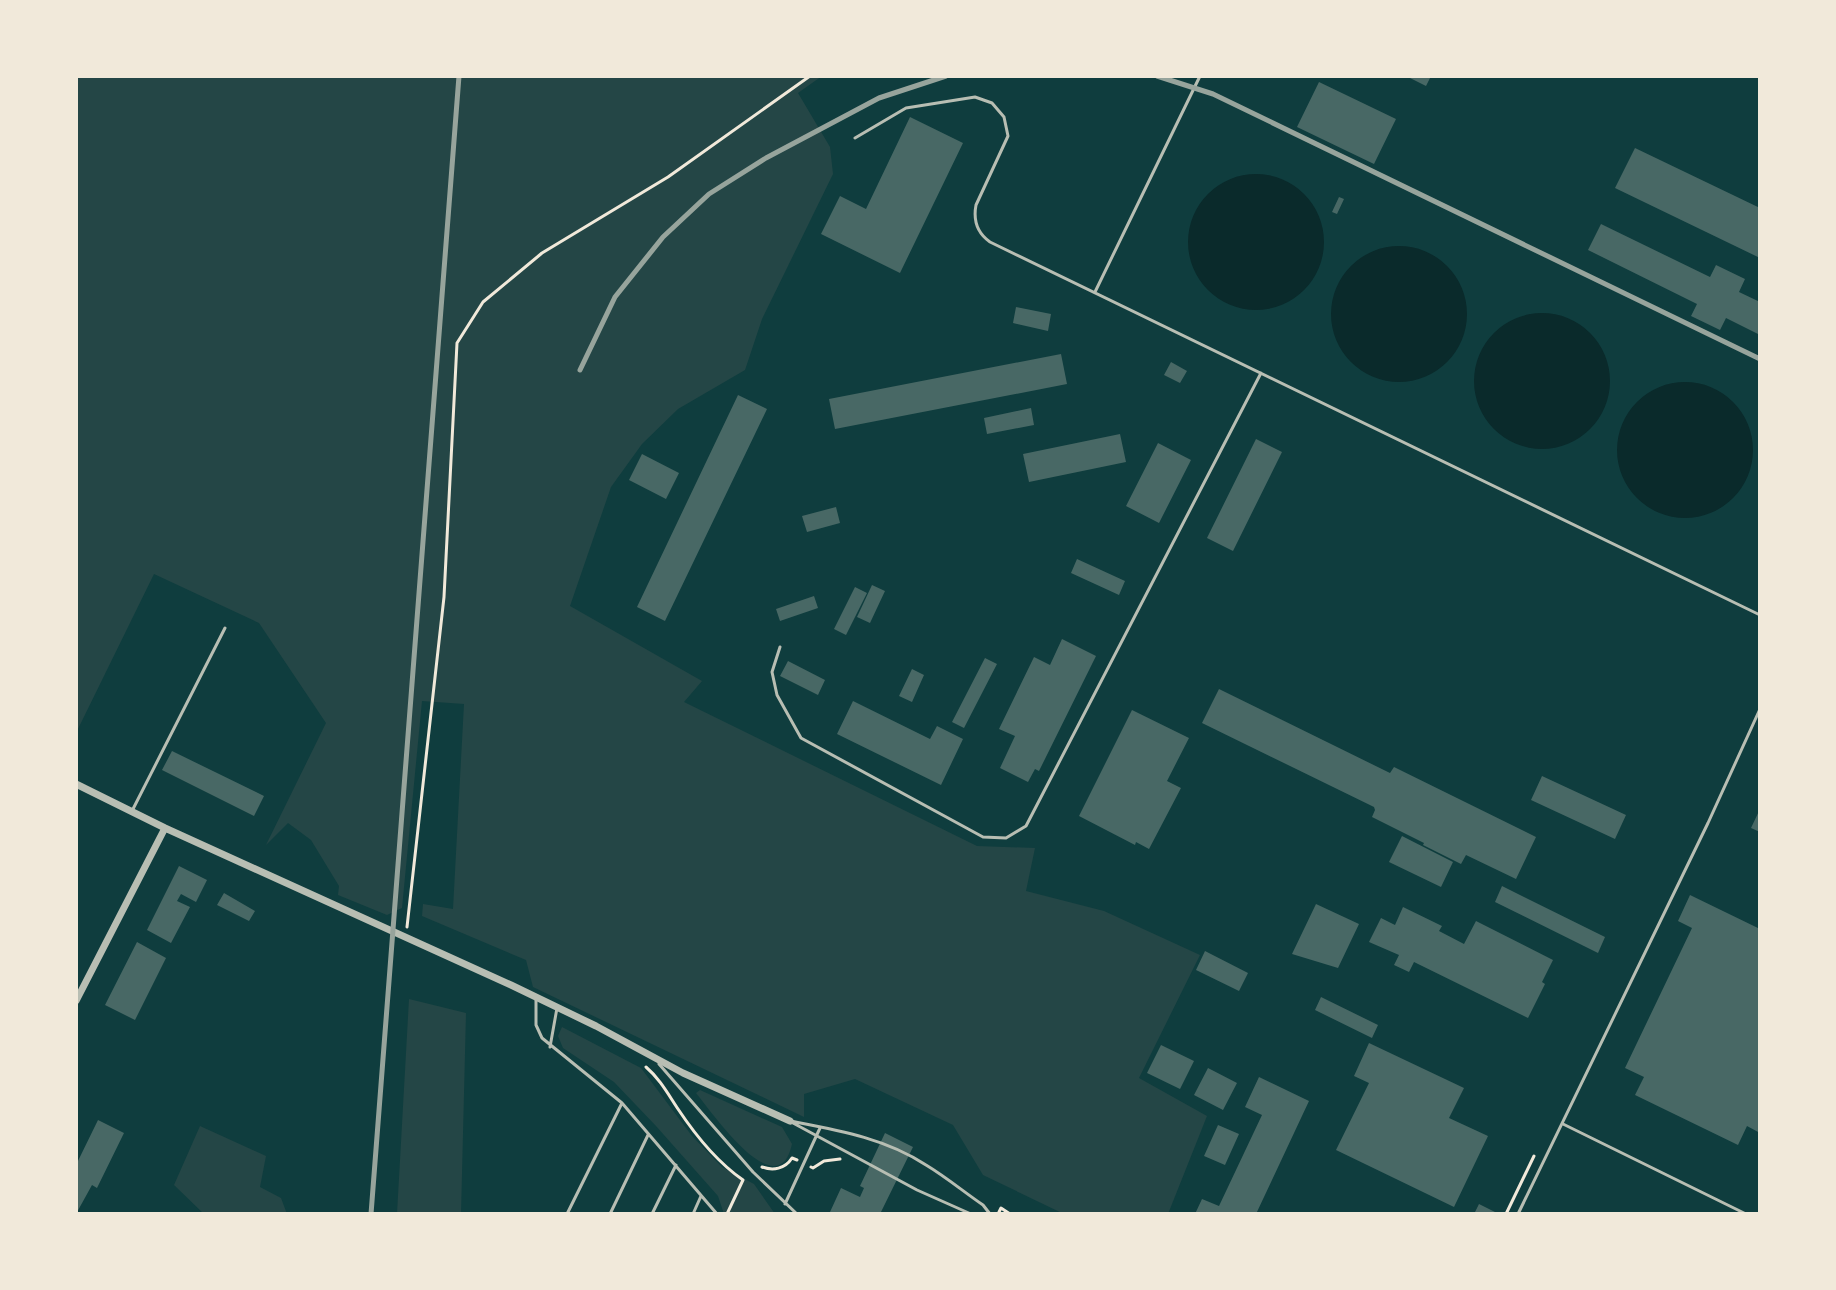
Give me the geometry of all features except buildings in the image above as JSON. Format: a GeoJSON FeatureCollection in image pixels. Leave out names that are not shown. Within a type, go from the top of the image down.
{"type":"FeatureCollection","features":[{"type":"Feature","properties":{"kind":"street"},"geometry":{"type":"LineString","coordinates":[[76,784],[536,998],[790,1121]]}},
{"type":"Feature","properties":{"kind":"street"},"geometry":{"type":"LineString","coordinates":[[76,1001],[165,828]]}},
{"type":"Feature","properties":{"kind":"lane"},"geometry":{"type":"LineString","coordinates":[[1095,292],[1200,76]]}},
{"type":"Feature","properties":{"kind":"lane"},"geometry":{"type":"LineString","coordinates":[[855,138],[906,108],[975,97],[992,103],[1004,117],[1008,136],[976,205],[974,216],[981,236],[1760,615]]}},
{"type":"Feature","properties":{"kind":"lane"},"geometry":{"type":"LineString","coordinates":[[780,647],[772,672],[777,695],[801,738],[983,837],[1006,838],[1026,826],[1261,373]]}},
{"type":"Feature","properties":{"kind":"lane"},"geometry":{"type":"LineString","coordinates":[[132,811],[147,787],[225,628]]}},
{"type":"Feature","properties":{"kind":"lane"},"geometry":{"type":"LineString","coordinates":[[1518,1214],[1760,709]]}},
{"type":"Feature","properties":{"kind":"lane"},"geometry":{"type":"LineString","coordinates":[[536,998],[536,1025],[550,1047],[622,1103],[717,1214]]}},
{"type":"Feature","properties":{"kind":"lane"},"geometry":{"type":"LineString","coordinates":[[550,1047],[557,1008]]}},
{"type":"Feature","properties":{"kind":"lane"},"geometry":{"type":"LineString","coordinates":[[654,1057],[753,1172],[797,1214]]}},
{"type":"Feature","properties":{"kind":"lane"},"geometry":{"type":"LineString","coordinates":[[567,1214],[622,1103]]}},
{"type":"Feature","properties":{"kind":"lane"},"geometry":{"type":"LineString","coordinates":[[790,1121],[882,1143],[925,1163],[983,1205],[990,1214]]}},
{"type":"Feature","properties":{"kind":"lane"},"geometry":{"type":"LineString","coordinates":[[790,1121],[917,1190],[958,1211],[971,1214]]}},
{"type":"Feature","properties":{"kind":"lane"},"geometry":{"type":"LineString","coordinates":[[1562,1124],[1746,1214]]}},
{"type":"Feature","properties":{"kind":"lane"},"geometry":{"type":"LineString","coordinates":[[785,1204],[821,1127]]}},
{"type":"Feature","properties":{"kind":"lane"},"geometry":{"type":"LineString","coordinates":[[610,1214],[649,1133]]}},
{"type":"Feature","properties":{"kind":"lane"},"geometry":{"type":"LineString","coordinates":[[652,1214],[676,1165]]}},
{"type":"Feature","properties":{"kind":"lane"},"geometry":{"type":"LineString","coordinates":[[693,1214],[702,1194]]}},
{"type":"Feature","properties":{"kind":"path"},"geometry":{"type":"LineString","coordinates":[[406,938],[444,597],[457,343],[483,302],[542,253],[668,177],[810,76]]}},
{"type":"Feature","properties":{"kind":"path"},"geometry":{"type":"LineString","coordinates":[[643,1065],[722,1164],[743,1180],[727,1214]]}},
{"type":"Feature","properties":{"kind":"path"},"geometry":{"type":"LineString","coordinates":[[759,1166],[775,1169],[788,1164],[792,1158]]}},
{"type":"Feature","properties":{"kind":"path"},"geometry":{"type":"LineString","coordinates":[[1001,1208],[1010,1214]]}},
{"type":"Feature","properties":{"kind":"shaded area"},"geometry":{"type":"Polygon","coordinates":[[[76,76],[822,76],[798,93],[830,147],[833,174],[762,319],[745,370],[678,409],[642,444],[611,487],[570,606],[702,681],[684,702],[977,846],[1035,848],[1026,891],[1104,911],[1200,955],[1139,1078],[1207,1116],[1168,1214],[1064,1214],[983,1175],[953,1125],[855,1079],[804,1094],[804,1117],[533,987],[526,960],[422,916],[423,904],[453,909],[464,704],[422,701],[402,908],[387,915],[338,895],[339,886],[311,840],[288,823],[266,845],[326,723],[259,623],[154,574],[76,733],[76,76]]]}},
{"type":"Feature","properties":{"kind":"shaded area"},"geometry":{"type":"Polygon","coordinates":[[[1256,174],[1282,179],[1304,194],[1319,216],[1324,242],[1319,268],[1304,290],[1282,305],[1256,310],[1230,305],[1208,290],[1193,268],[1188,242],[1193,216],[1208,194],[1230,179],[1256,174]]]}},
{"type":"Feature","properties":{"kind":"shaded area"},"geometry":{"type":"Polygon","coordinates":[[[1399,246],[1425,251],[1447,266],[1462,288],[1467,314],[1462,340],[1447,362],[1425,377],[1399,382],[1373,377],[1351,362],[1336,340],[1331,314],[1336,288],[1351,266],[1373,251],[1399,246]]]}},
{"type":"Feature","properties":{"kind":"shaded area"},"geometry":{"type":"Polygon","coordinates":[[[1542,313],[1568,318],[1590,333],[1605,355],[1610,381],[1605,407],[1590,429],[1568,444],[1542,449],[1516,444],[1494,429],[1479,407],[1474,381],[1479,355],[1494,333],[1516,318],[1542,313]]]}},
{"type":"Feature","properties":{"kind":"shaded area"},"geometry":{"type":"Polygon","coordinates":[[[1685,382],[1711,387],[1733,402],[1748,424],[1753,450],[1748,476],[1733,498],[1711,513],[1685,518],[1659,513],[1637,498],[1622,476],[1617,450],[1622,424],[1637,402],[1659,387],[1685,382]]]}},
{"type":"Feature","properties":{"kind":"shaded area"},"geometry":{"type":"Polygon","coordinates":[[[409,999],[466,1013],[461,1214],[397,1214],[409,999]]]}},
{"type":"Feature","properties":{"kind":"shaded area"},"geometry":{"type":"Polygon","coordinates":[[[562,1027],[641,1068],[692,1136],[722,1167],[754,1184],[775,1214],[724,1214],[718,1196],[614,1082],[563,1048],[558,1036],[562,1027]]]}},
{"type":"Feature","properties":{"kind":"shaded area"},"geometry":{"type":"Polygon","coordinates":[[[700,1090],[782,1127],[792,1144],[784,1161],[773,1166],[744,1150],[696,1093],[700,1090]]]}},
{"type":"Feature","properties":{"kind":"shaded area"},"geometry":{"type":"Polygon","coordinates":[[[200,1126],[266,1156],[260,1187],[281,1198],[287,1214],[204,1214],[174,1185],[200,1126]]]}},
{"type":"Feature","properties":{"kind":"railway"},"geometry":{"type":"LineString","coordinates":[[371,1214],[459,76]]}},
{"type":"Feature","properties":{"kind":"railway"},"geometry":{"type":"LineString","coordinates":[[580,370],[615,297],[663,237],[709,194],[766,158],[879,98],[946,76]]}},
{"type":"Feature","properties":{"kind":"railway"},"geometry":{"type":"LineString","coordinates":[[1157,76],[1213,94],[1760,359]]}}]}
